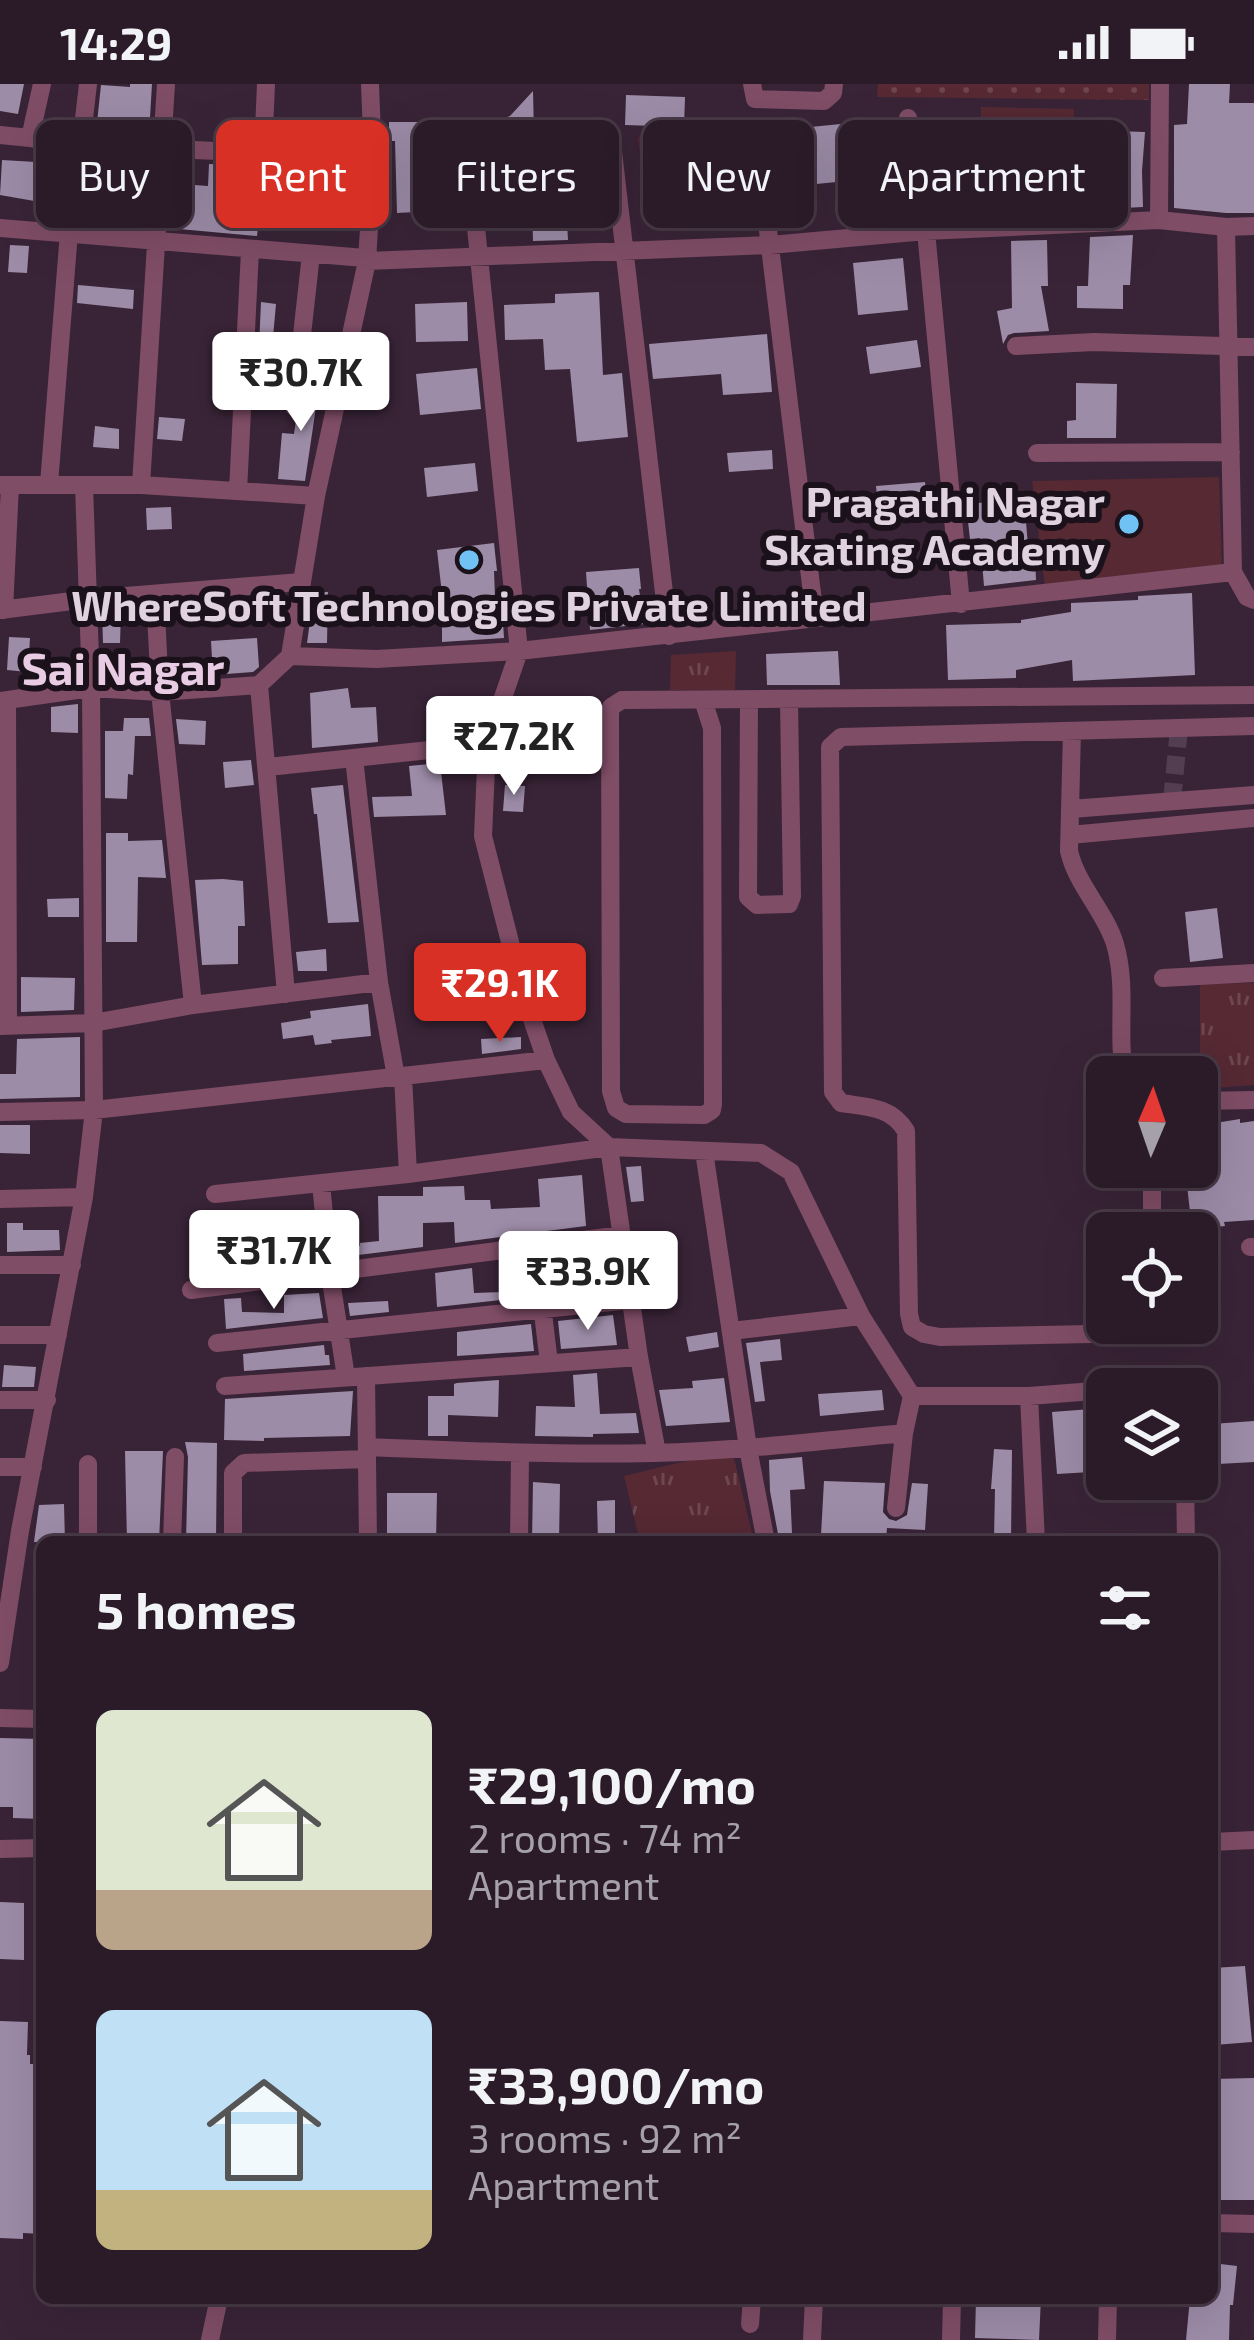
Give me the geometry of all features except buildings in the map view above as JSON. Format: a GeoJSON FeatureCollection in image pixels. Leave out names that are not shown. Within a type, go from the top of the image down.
{"type":"FeatureCollection","features":[{"type":"Feature","properties":{"kind":"street"},"geometry":{"type":"LineString","coordinates":[[30,138],[42,84]]}},
{"type":"Feature","properties":{"kind":"street"},"geometry":{"type":"LineString","coordinates":[[83,120],[88,84]]}},
{"type":"Feature","properties":{"kind":"street"},"geometry":{"type":"LineString","coordinates":[[163,120],[166,84]]}},
{"type":"Feature","properties":{"kind":"street"},"geometry":{"type":"LineString","coordinates":[[264,120],[266,84]]}},
{"type":"Feature","properties":{"kind":"street"},"geometry":{"type":"LineString","coordinates":[[370,84],[371,120]]}},
{"type":"Feature","properties":{"kind":"street"},"geometry":{"type":"LineString","coordinates":[[752,84],[755,99],[824,101],[833,93],[834,84]]}},
{"type":"Feature","properties":{"kind":"street"},"geometry":{"type":"LineString","coordinates":[[1159,220],[1160,84]]}},
{"type":"Feature","properties":{"kind":"street"},"geometry":{"type":"LineString","coordinates":[[908,118],[962,604]]}},
{"type":"Feature","properties":{"kind":"street"},"geometry":{"type":"LineString","coordinates":[[0,135],[36,139]]}},
{"type":"Feature","properties":{"kind":"street"},"geometry":{"type":"LineString","coordinates":[[619,206],[669,636]]}},
{"type":"Feature","properties":{"kind":"street"},"geometry":{"type":"LineString","coordinates":[[0,228],[366,260],[770,245],[1159,220],[1254,226]]}},
{"type":"Feature","properties":{"kind":"street"},"geometry":{"type":"LineString","coordinates":[[1226,227],[1233,572],[1247,597],[1254,600]]}},
{"type":"Feature","properties":{"kind":"street"},"geometry":{"type":"LineString","coordinates":[[141,485],[157,228]]}},
{"type":"Feature","properties":{"kind":"street"},"geometry":{"type":"LineString","coordinates":[[368,228],[290,656],[259,685],[160,692],[91,688],[4,701],[4,1026],[93,1023],[193,1004],[379,982]]}},
{"type":"Feature","properties":{"kind":"street"},"geometry":{"type":"LineString","coordinates":[[475,228],[519,651],[487,744],[483,836],[523,993],[546,1060],[571,1112],[609,1147],[656,1453]]}},
{"type":"Feature","properties":{"kind":"street"},"geometry":{"type":"LineString","coordinates":[[768,228],[815,618]]}},
{"type":"Feature","properties":{"kind":"street"},"geometry":{"type":"LineString","coordinates":[[49,484],[69,232]]}},
{"type":"Feature","properties":{"kind":"street"},"geometry":{"type":"LineString","coordinates":[[238,491],[250,250]]}},
{"type":"Feature","properties":{"kind":"street"},"geometry":{"type":"LineString","coordinates":[[293,407],[311,254]]}},
{"type":"Feature","properties":{"kind":"street"},"geometry":{"type":"LineString","coordinates":[[1016,346],[1094,342],[1254,347]]}},
{"type":"Feature","properties":{"kind":"street"},"geometry":{"type":"LineString","coordinates":[[1037,452],[1231,452]]}},
{"type":"Feature","properties":{"kind":"street"},"geometry":{"type":"LineString","coordinates":[[1231,476],[1254,476]]}},
{"type":"Feature","properties":{"kind":"street"},"geometry":{"type":"LineString","coordinates":[[301,582],[2,610],[5,485],[141,485],[316,496]]}},
{"type":"Feature","properties":{"kind":"street"},"geometry":{"type":"LineString","coordinates":[[0,1663],[10,1531],[33,1467],[47,1400],[84,1197],[94,1110],[91,688],[84,485]]}},
{"type":"Feature","properties":{"kind":"street"},"geometry":{"type":"LineString","coordinates":[[290,656],[376,659],[519,651],[1233,572]]}},
{"type":"Feature","properties":{"kind":"street"},"geometry":{"type":"LineString","coordinates":[[155,593],[160,692],[193,1004]]}},
{"type":"Feature","properties":{"kind":"street"},"geometry":{"type":"LineString","coordinates":[[259,685],[286,994]]}},
{"type":"Feature","properties":{"kind":"street"},"geometry":{"type":"LineString","coordinates":[[708,700],[712,728],[713,1104],[704,1115],[626,1114],[616,1108],[611,1091],[611,706],[622,700],[1254,695]]}},
{"type":"Feature","properties":{"kind":"street"},"geometry":{"type":"LineString","coordinates":[[1179,696],[1179,728]]}},
{"type":"Feature","properties":{"kind":"street"},"geometry":{"type":"LineString","coordinates":[[748,700],[747,890],[752,903],[776,907],[789,904],[791,896],[789,700]]}},
{"type":"Feature","properties":{"kind":"street"},"geometry":{"type":"LineString","coordinates":[[1086,1334],[940,1337],[916,1331],[909,1322],[906,1131],[882,1109],[841,1103],[832,1092],[829,752],[832,742],[841,737],[1254,726]]}},
{"type":"Feature","properties":{"kind":"street"},"geometry":{"type":"LineString","coordinates":[[1072,731],[1069,850],[1116,947],[1124,1000],[1125,1056]]}},
{"type":"Feature","properties":{"kind":"street"},"geometry":{"type":"LineString","coordinates":[[268,767],[487,744]]}},
{"type":"Feature","properties":{"kind":"street"},"geometry":{"type":"LineString","coordinates":[[354,758],[379,982],[399,1077],[407,1174]]}},
{"type":"Feature","properties":{"kind":"street"},"geometry":{"type":"LineString","coordinates":[[1071,809],[1254,795]]}},
{"type":"Feature","properties":{"kind":"street"},"geometry":{"type":"LineString","coordinates":[[1172,801],[1175,826]]}},
{"type":"Feature","properties":{"kind":"street"},"geometry":{"type":"LineString","coordinates":[[1070,836],[1254,818]]}},
{"type":"Feature","properties":{"kind":"street"},"geometry":{"type":"LineString","coordinates":[[1163,978],[1254,974]]}},
{"type":"Feature","properties":{"kind":"street"},"geometry":{"type":"LineString","coordinates":[[0,1112],[94,1110],[546,1060]]}},
{"type":"Feature","properties":{"kind":"street"},"geometry":{"type":"LineString","coordinates":[[1218,1101],[1254,1100]]}},
{"type":"Feature","properties":{"kind":"street"},"geometry":{"type":"LineString","coordinates":[[215,1194],[609,1147],[761,1153],[791,1172],[861,1316],[912,1396],[896,1508]]}},
{"type":"Feature","properties":{"kind":"street"},"geometry":{"type":"LineString","coordinates":[[704,1151],[765,1536]]}},
{"type":"Feature","properties":{"kind":"street"},"geometry":{"type":"LineString","coordinates":[[321,1184],[339,1330],[356,1377],[367,1453],[368,1536]]}},
{"type":"Feature","properties":{"kind":"street"},"geometry":{"type":"LineString","coordinates":[[0,1199],[84,1197]]}},
{"type":"Feature","properties":{"kind":"street"},"geometry":{"type":"LineString","coordinates":[[191,1290],[622,1235]]}},
{"type":"Feature","properties":{"kind":"street"},"geometry":{"type":"LineString","coordinates":[[535,1247],[549,1363]]}},
{"type":"Feature","properties":{"kind":"street"},"geometry":{"type":"LineString","coordinates":[[0,1265],[72,1264]]}},
{"type":"Feature","properties":{"kind":"street"},"geometry":{"type":"LineString","coordinates":[[217,1343],[631,1300]]}},
{"type":"Feature","properties":{"kind":"street"},"geometry":{"type":"LineString","coordinates":[[731,1331],[861,1316]]}},
{"type":"Feature","properties":{"kind":"street"},"geometry":{"type":"LineString","coordinates":[[0,1335],[58,1335]]}},
{"type":"Feature","properties":{"kind":"street"},"geometry":{"type":"LineString","coordinates":[[225,1386],[639,1357]]}},
{"type":"Feature","properties":{"kind":"street"},"geometry":{"type":"LineString","coordinates":[[912,1396],[1086,1392]]}},
{"type":"Feature","properties":{"kind":"street"},"geometry":{"type":"LineString","coordinates":[[1029,1396],[1036,1536]]}},
{"type":"Feature","properties":{"kind":"street"},"geometry":{"type":"LineString","coordinates":[[0,1400],[47,1400]]}},
{"type":"Feature","properties":{"kind":"street"},"geometry":{"type":"LineString","coordinates":[[233,1536],[233,1473],[244,1463],[367,1453],[656,1453],[904,1433]]}},
{"type":"Feature","properties":{"kind":"street"},"geometry":{"type":"LineString","coordinates":[[519,1536],[520,1454]]}},
{"type":"Feature","properties":{"kind":"street"},"geometry":{"type":"LineString","coordinates":[[172,1536],[175,1457]]}},
{"type":"Feature","properties":{"kind":"street"},"geometry":{"type":"LineString","coordinates":[[88,1463],[88,1536]]}},
{"type":"Feature","properties":{"kind":"street"},"geometry":{"type":"LineString","coordinates":[[0,1466],[33,1467]]}},
{"type":"Feature","properties":{"kind":"street"},"geometry":{"type":"LineString","coordinates":[[1185,1500],[1186,1536]]}},
{"type":"Feature","properties":{"kind":"street"},"geometry":{"type":"LineString","coordinates":[[0,1718],[36,1719]]}},
{"type":"Feature","properties":{"kind":"street"},"geometry":{"type":"LineString","coordinates":[[1218,1842],[1254,1840]]}},
{"type":"Feature","properties":{"kind":"street"},"geometry":{"type":"LineString","coordinates":[[0,1849],[36,1849]]}},
{"type":"Feature","properties":{"kind":"street"},"geometry":{"type":"LineString","coordinates":[[1218,2223],[1254,2224]]}},
{"type":"Feature","properties":{"kind":"street"},"geometry":{"type":"LineString","coordinates":[[210,2340],[218,2304]]}},
{"type":"Feature","properties":{"kind":"street"},"geometry":{"type":"LineString","coordinates":[[750,2324],[752,2304]]}},
{"type":"Feature","properties":{"kind":"street"},"geometry":{"type":"LineString","coordinates":[[812,2340],[814,2304]]}},
{"type":"Feature","properties":{"kind":"street"},"geometry":{"type":"LineString","coordinates":[[951,2340],[952,2304]]}},
{"type":"Feature","properties":{"kind":"street"},"geometry":{"type":"LineString","coordinates":[[1107,2340],[1108,2304]]}},
{"type":"Feature","properties":{"kind":"green space"},"geometry":{"type":"Polygon","coordinates":[[[878,84],[1149,84],[1149,100],[877,97],[878,84]]]}},
{"type":"Feature","properties":{"kind":"green space"},"geometry":{"type":"Polygon","coordinates":[[[981,107],[1074,109],[1074,120],[981,120],[981,107]]]}},
{"type":"Feature","properties":{"kind":"green space"},"geometry":{"type":"Polygon","coordinates":[[[643,136],[643,173],[638,137],[643,136]]]}},
{"type":"Feature","properties":{"kind":"green space","name":"Pragathi Nagar Skating Academy"},"geometry":{"type":"Polygon","coordinates":[[[1219,477],[1222,568],[1045,587],[1032,481],[1219,477]]]}},
{"type":"Feature","properties":{"kind":"green space"},"geometry":{"type":"Polygon","coordinates":[[[736,651],[735,690],[670,690],[671,655],[736,651]]]}},
{"type":"Feature","properties":{"kind":"green space"},"geometry":{"type":"Polygon","coordinates":[[[1254,983],[1254,1085],[1218,1088],[1218,1056],[1200,1056],[1200,984],[1254,983]]]}},
{"type":"Feature","properties":{"kind":"green space"},"geometry":{"type":"Polygon","coordinates":[[[732,1450],[753,1536],[639,1536],[624,1476],[732,1450]]]}},
{"type":"Feature","properties":{"kind":"tunnel"},"geometry":{"type":"LineString","coordinates":[[1172,801],[1179,728]]}},
{"type":"Feature","properties":{"kind":"place","name":"Pragathi Nagar Skating Academy"},"geometry":{"type":"Point","coordinates":[1129,524]}},
{"type":"Feature","properties":{"kind":"place","name":"WhereSoft Technologies Private Limited"},"geometry":{"type":"Point","coordinates":[469,560]}},
{"type":"Feature","properties":{"kind":"district","name":"Sai Nagar"},"geometry":{"type":"Point","coordinates":[123,667]}}]}
